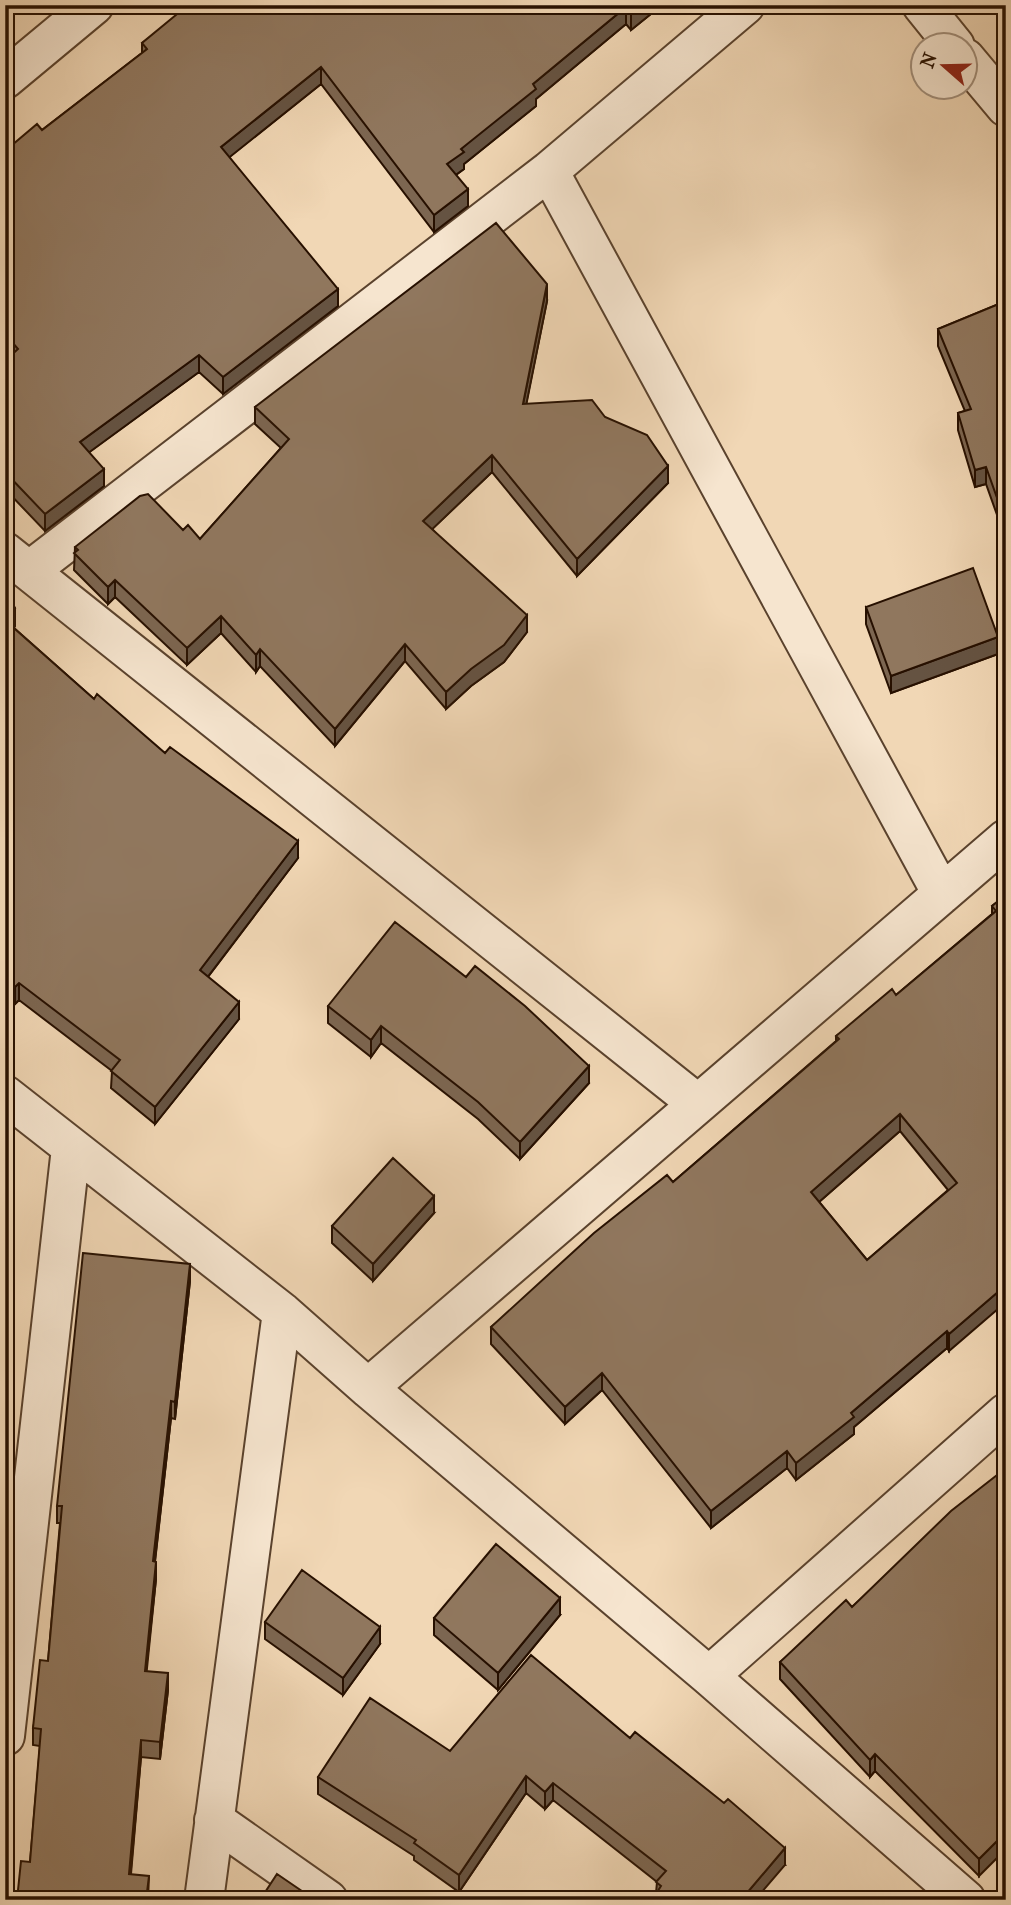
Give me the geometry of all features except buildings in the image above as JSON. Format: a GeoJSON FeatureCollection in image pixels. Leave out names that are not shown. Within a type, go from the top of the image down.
{"type":"FeatureCollection","features":[{"type":"Feature","properties":{"kind":"street"},"geometry":{"type":"LineString","coordinates":[[5,79],[94,5]]}},
{"type":"Feature","properties":{"kind":"street"},"geometry":{"type":"LineString","coordinates":[[698,1104],[17,562],[549,171],[745,5]]}},
{"type":"Feature","properties":{"kind":"street"},"geometry":{"type":"LineString","coordinates":[[922,5],[944,32]]}},
{"type":"Feature","properties":{"kind":"street"},"geometry":{"type":"LineString","coordinates":[[979,75],[1006,107]]}},
{"type":"Feature","properties":{"kind":"street"},"geometry":{"type":"LineString","coordinates":[[549,171],[942,894]]}},
{"type":"Feature","properties":{"kind":"street"},"geometry":{"type":"LineString","coordinates":[[368,1388],[1006,839]]}},
{"type":"Feature","properties":{"kind":"street"},"geometry":{"type":"LineString","coordinates":[[5,1095],[282,1312],[709,1676],[963,1899]]}},
{"type":"Feature","properties":{"kind":"street"},"geometry":{"type":"LineString","coordinates":[[5,1736],[71,1148]]}},
{"type":"Feature","properties":{"kind":"street"},"geometry":{"type":"LineString","coordinates":[[204,1900],[282,1312]]}},
{"type":"Feature","properties":{"kind":"street"},"geometry":{"type":"LineString","coordinates":[[709,1676],[1006,1413]]}},
{"type":"Feature","properties":{"kind":"street"},"geometry":{"type":"LineString","coordinates":[[214,1821],[328,1900]]}}]}
